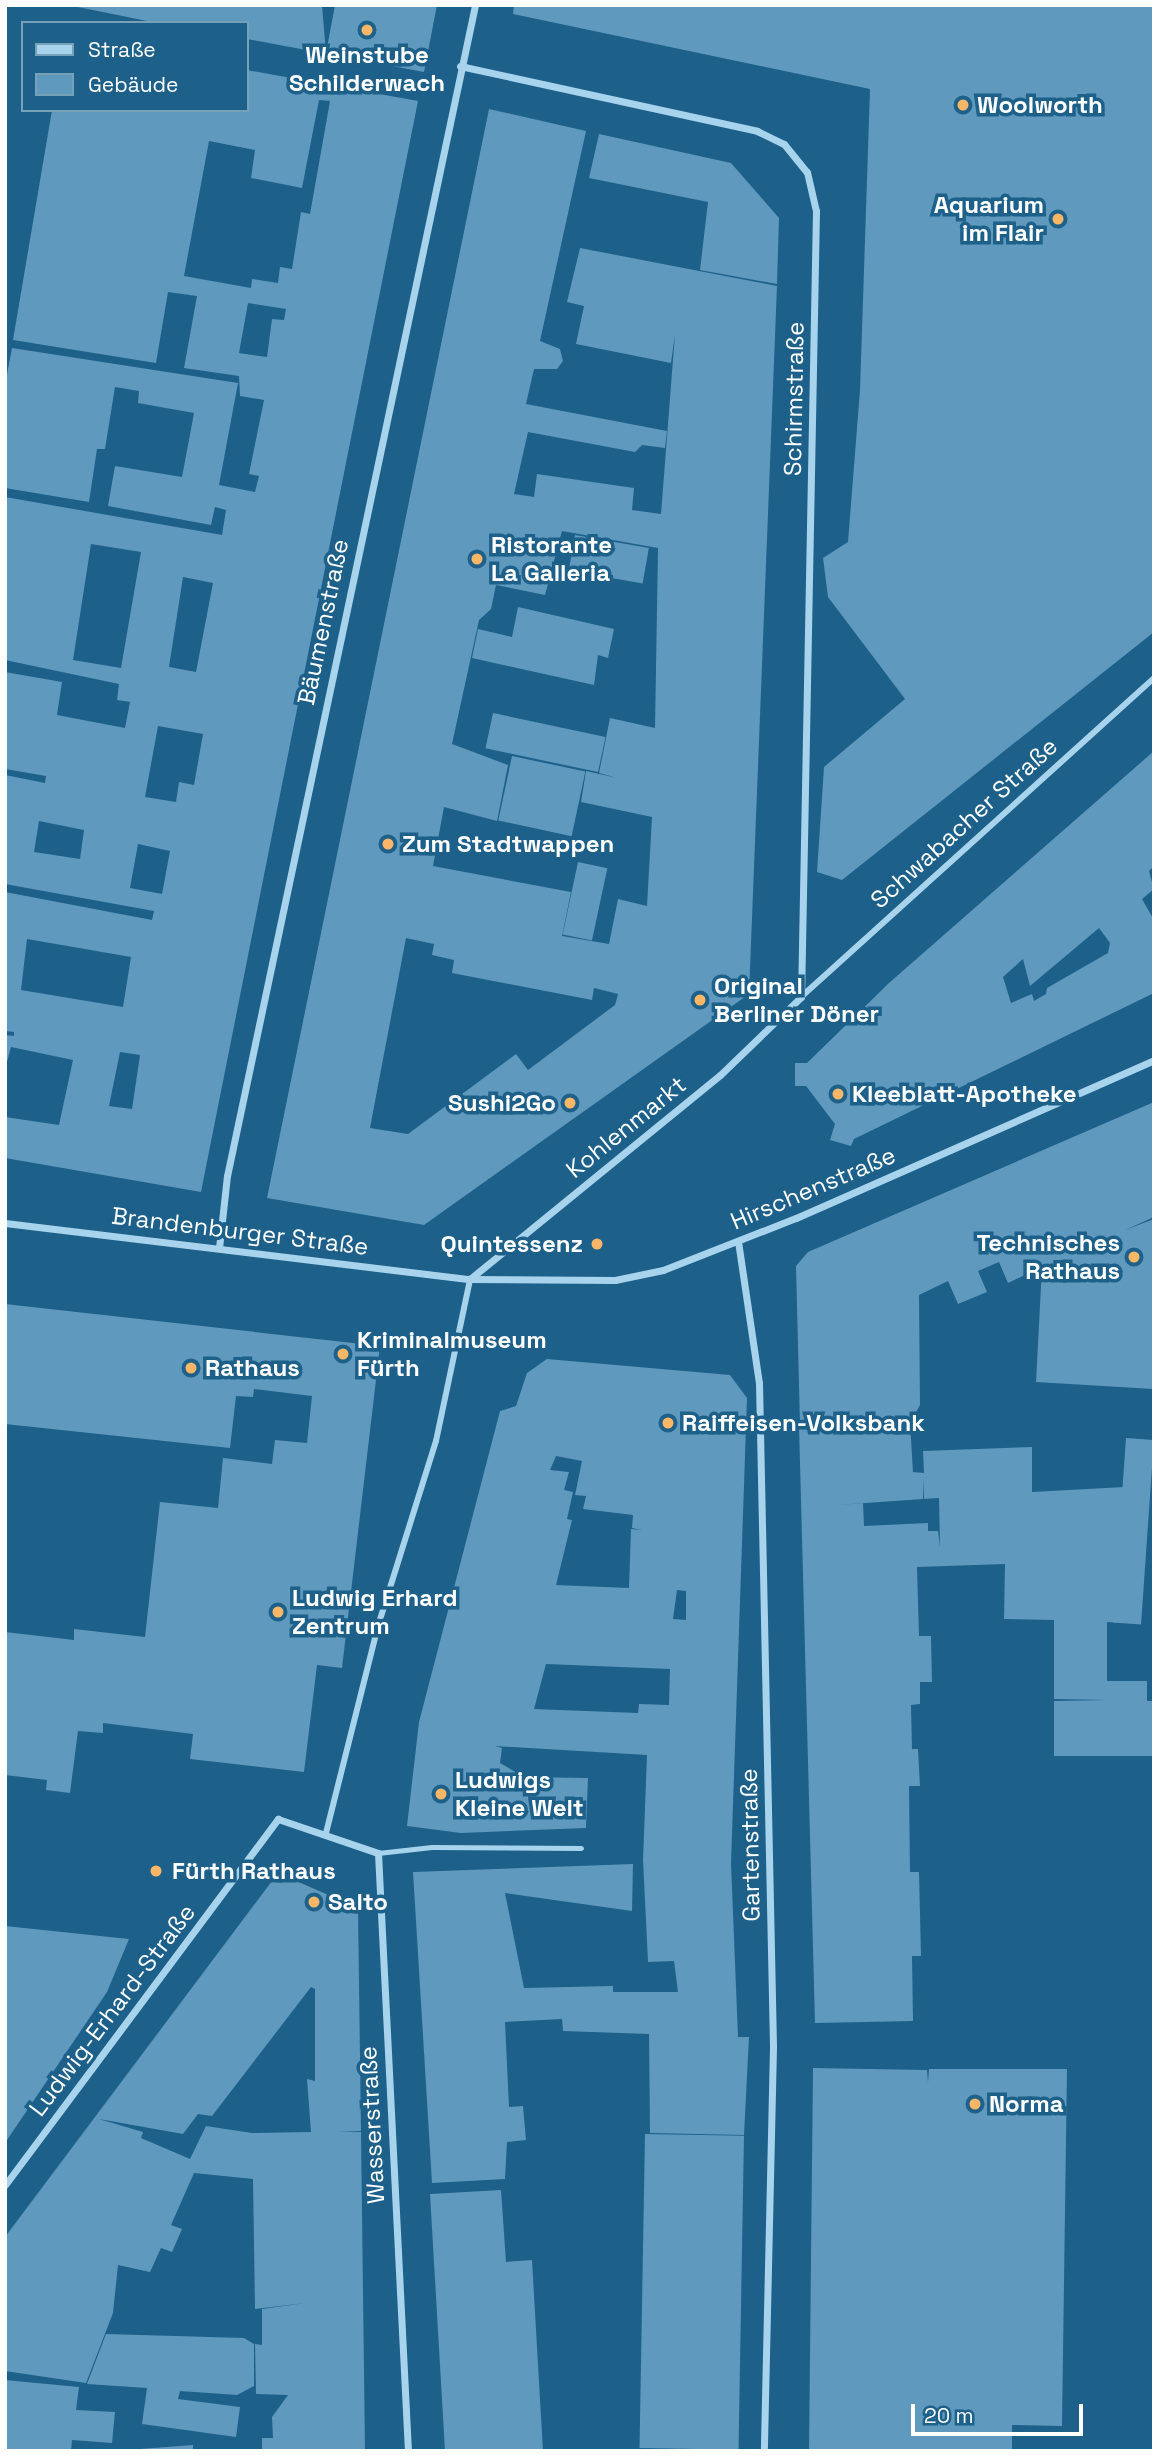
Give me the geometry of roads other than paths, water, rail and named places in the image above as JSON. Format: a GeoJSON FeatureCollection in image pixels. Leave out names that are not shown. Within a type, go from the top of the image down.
{"type":"FeatureCollection","features":[{"type":"Feature","properties":{"kind":"street","name":"Bäumenstraße"},"geometry":{"type":"LineString","coordinates":[[219,1248],[227,1175],[475,5]]}},
{"type":"Feature","properties":{"kind":"street","name":"Schirmstraße"},"geometry":{"type":"LineString","coordinates":[[460,66],[757,131],[784,144],[807,172],[816,211],[816,249],[801,997]]}},
{"type":"Feature","properties":{"kind":"street","name":"Schwabacher Straße"},"geometry":{"type":"LineString","coordinates":[[801,997],[1154,678]]}},
{"type":"Feature","properties":{"kind":"street","name":"Kohlenmarkt"},"geometry":{"type":"LineString","coordinates":[[470,1279],[720,1075],[801,997]]}},
{"type":"Feature","properties":{"kind":"street","name":"Hirschenstraße"},"geometry":{"type":"LineString","coordinates":[[470,1279],[615,1280],[663,1270],[738,1241],[1154,1060]]}},
{"type":"Feature","properties":{"kind":"street","name":"Brandenburger Straße"},"geometry":{"type":"LineString","coordinates":[[5,1223],[470,1279]]}},
{"type":"Feature","properties":{"kind":"street","name":"Gartenstraße"},"geometry":{"type":"LineString","coordinates":[[738,1241],[760,1410],[773,2047],[764,2451]]}},
{"type":"Feature","properties":{"kind":"street"},"geometry":{"type":"LineString","coordinates":[[378,1853],[326,1833],[378,1626],[436,1441],[470,1279]]}},
{"type":"Feature","properties":{"kind":"street","name":"Ludwig-Erhard-Straße"},"geometry":{"type":"LineString","coordinates":[[5,2185],[278,1819],[326,1833]]}},
{"type":"Feature","properties":{"kind":"street","name":"Wasserstraße"},"geometry":{"type":"LineString","coordinates":[[378,1853],[408,2451]]}},
{"type":"Feature","properties":{"kind":"lane"},"geometry":{"type":"LineString","coordinates":[[378,1853],[432,1847],[581,1848]]}},
{"type":"Feature","properties":{"kind":"place","name":"Weinstube Schilderwach"},"geometry":{"type":"Point","coordinates":[367,30]}},
{"type":"Feature","properties":{"kind":"place","name":"Woolworth"},"geometry":{"type":"Point","coordinates":[963,105]}},
{"type":"Feature","properties":{"kind":"place","name":"Aquarium im Flair"},"geometry":{"type":"Point","coordinates":[1058,219]}},
{"type":"Feature","properties":{"kind":"place","name":"Ristorante La Galleria"},"geometry":{"type":"Point","coordinates":[477,559]}},
{"type":"Feature","properties":{"kind":"place","name":"Zum Stadtwappen"},"geometry":{"type":"Point","coordinates":[388,844]}},
{"type":"Feature","properties":{"kind":"place","name":"Original Berliner Döner"},"geometry":{"type":"Point","coordinates":[700,1000]}},
{"type":"Feature","properties":{"kind":"place","name":"Kleeblatt-Apotheke"},"geometry":{"type":"Point","coordinates":[838,1094]}},
{"type":"Feature","properties":{"kind":"place","name":"Sushi2Go"},"geometry":{"type":"Point","coordinates":[570,1103]}},
{"type":"Feature","properties":{"kind":"place","name":"Quintessenz"},"geometry":{"type":"Point","coordinates":[597,1244]}},
{"type":"Feature","properties":{"kind":"place","name":"Technisches Rathaus"},"geometry":{"type":"Point","coordinates":[1134,1257]}},
{"type":"Feature","properties":{"kind":"place","name":"Kriminalmuseum Fürth"},"geometry":{"type":"Point","coordinates":[343,1354]}},
{"type":"Feature","properties":{"kind":"place","name":"Rathaus"},"geometry":{"type":"Point","coordinates":[191,1368]}},
{"type":"Feature","properties":{"kind":"place","name":"Raiffeisen-Volksbank"},"geometry":{"type":"Point","coordinates":[668,1423]}},
{"type":"Feature","properties":{"kind":"place","name":"Ludwig Erhard Zentrum"},"geometry":{"type":"Point","coordinates":[278,1612]}},
{"type":"Feature","properties":{"kind":"place","name":"Ludwigs Kleine Welt"},"geometry":{"type":"Point","coordinates":[441,1794]}},
{"type":"Feature","properties":{"kind":"place","name":"Fürth Rathaus"},"geometry":{"type":"Point","coordinates":[156,1871]}},
{"type":"Feature","properties":{"kind":"place","name":"Salto"},"geometry":{"type":"Point","coordinates":[314,1902]}},
{"type":"Feature","properties":{"kind":"place","name":"Norma"},"geometry":{"type":"Point","coordinates":[975,2104]}}]}
